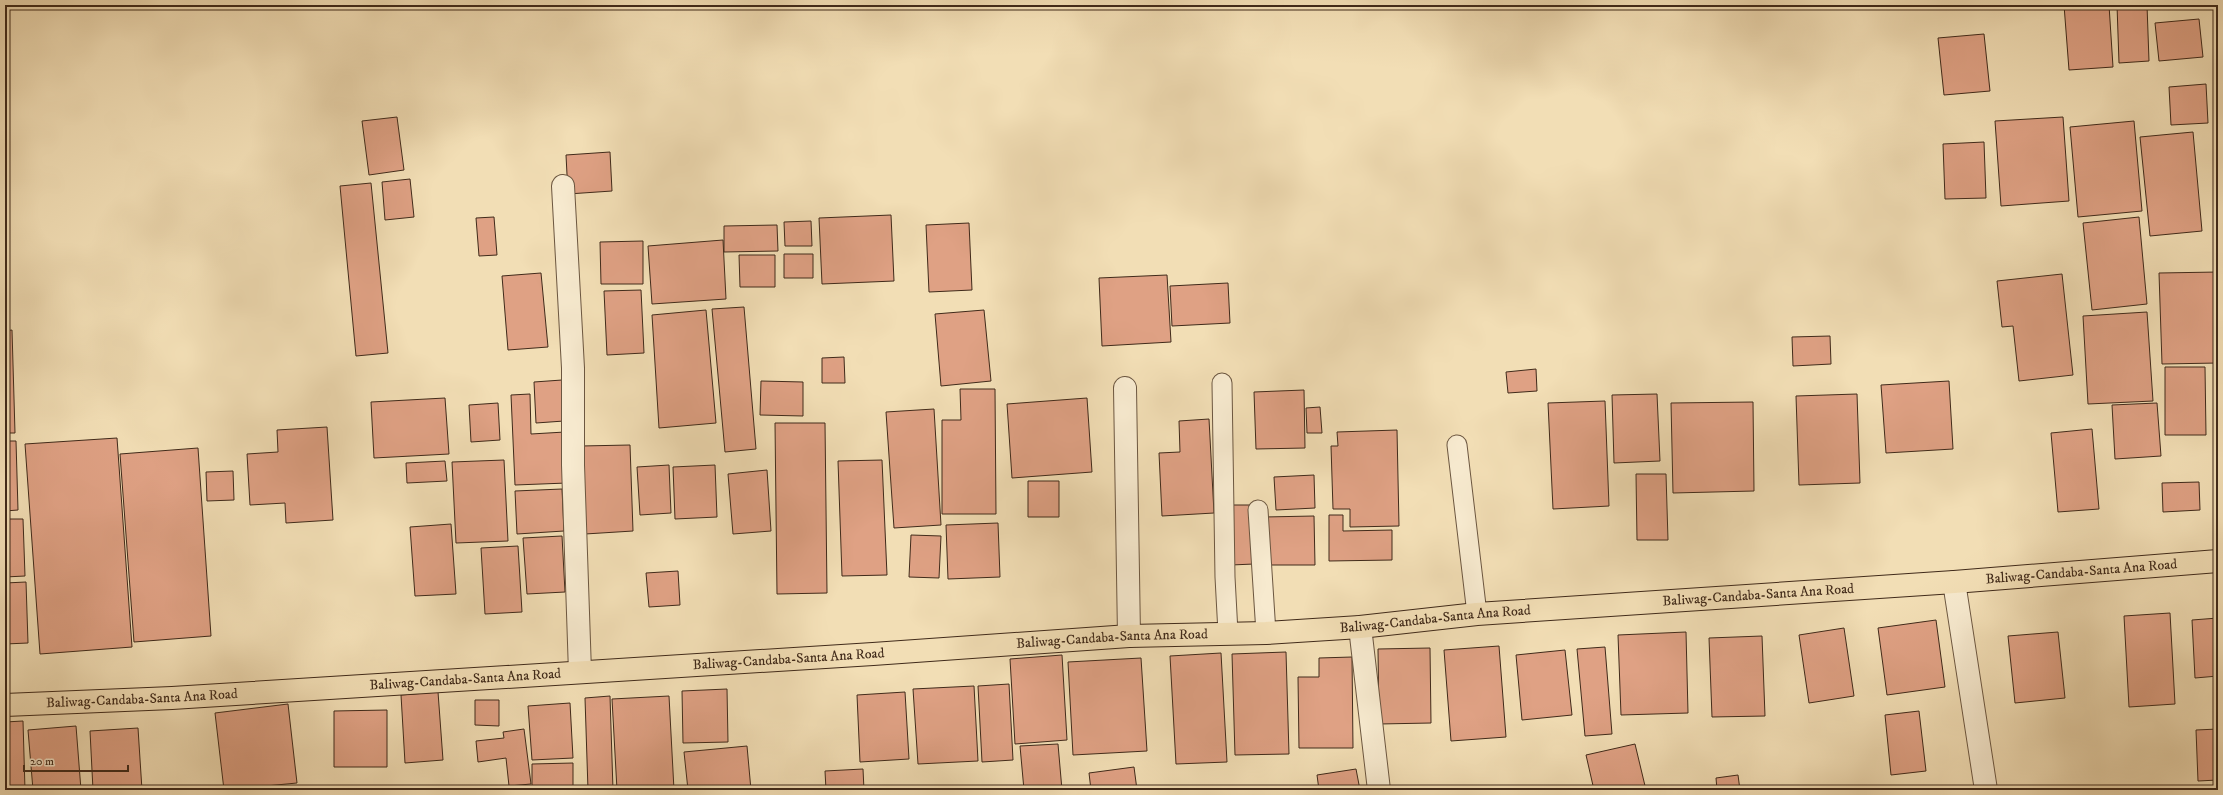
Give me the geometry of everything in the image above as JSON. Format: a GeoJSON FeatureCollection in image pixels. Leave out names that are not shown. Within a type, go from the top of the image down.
{"type":"FeatureCollection","features":[{"type":"Feature","properties":{"kind":"main road","name":"Baliwag-Candaba-Santa Ana Road"},"geometry":{"type":"LineString","coordinates":[[5,705],[172,698],[1129,636],[1266,633],[1360,626],[1477,614],[1954,582],[2218,561]]}},
{"type":"Feature","properties":{"kind":"street"},"geometry":{"type":"LineString","coordinates":[[563,186],[573,368],[573,466],[580,672]]}},
{"type":"Feature","properties":{"kind":"street"},"geometry":{"type":"LineString","coordinates":[[1125,388],[1129,636]]}},
{"type":"Feature","properties":{"kind":"street"},"geometry":{"type":"LineString","coordinates":[[1954,582],[1986,790]]}},
{"type":"Feature","properties":{"kind":"street"},"geometry":{"type":"LineString","coordinates":[[1360,626],[1379,790]]}},
{"type":"Feature","properties":{"kind":"lane"},"geometry":{"type":"LineString","coordinates":[[1222,384],[1225,577],[1228,633]]}},
{"type":"Feature","properties":{"kind":"lane"},"geometry":{"type":"LineString","coordinates":[[1457,445],[1477,614]]}},
{"type":"Feature","properties":{"kind":"lane"},"geometry":{"type":"LineString","coordinates":[[1258,510],[1266,633]]}},
{"type":"Feature","properties":{"kind":"building"},"geometry":{"type":"Polygon","coordinates":[[[2064,5],[2109,5],[2113,67],[2069,70],[2064,5]]]}},
{"type":"Feature","properties":{"kind":"building"},"geometry":{"type":"Polygon","coordinates":[[[2117,5],[2147,5],[2149,61],[2119,63],[2117,5]]]}},
{"type":"Feature","properties":{"kind":"building"},"geometry":{"type":"Polygon","coordinates":[[[2199,19],[2203,57],[2159,61],[2155,23],[2199,19]]]}},
{"type":"Feature","properties":{"kind":"building"},"geometry":{"type":"Polygon","coordinates":[[[1984,34],[1990,91],[1944,95],[1938,38],[1984,34]]]}},
{"type":"Feature","properties":{"kind":"building"},"geometry":{"type":"Polygon","coordinates":[[[2206,84],[2208,123],[2171,125],[2169,87],[2206,84]]]}},
{"type":"Feature","properties":{"kind":"building"},"geometry":{"type":"Polygon","coordinates":[[[397,117],[404,170],[369,175],[362,121],[397,117]]]}},
{"type":"Feature","properties":{"kind":"building"},"geometry":{"type":"Polygon","coordinates":[[[2063,117],[2069,201],[2001,206],[1995,121],[2063,117]]]}},
{"type":"Feature","properties":{"kind":"building"},"geometry":{"type":"Polygon","coordinates":[[[2134,121],[2142,211],[2078,217],[2070,127],[2134,121]]]}},
{"type":"Feature","properties":{"kind":"building"},"geometry":{"type":"Polygon","coordinates":[[[2193,132],[2202,231],[2150,236],[2140,137],[2193,132]]]}},
{"type":"Feature","properties":{"kind":"building"},"geometry":{"type":"Polygon","coordinates":[[[1984,142],[1986,198],[1945,199],[1943,144],[1984,142]]]}},
{"type":"Feature","properties":{"kind":"building"},"geometry":{"type":"Polygon","coordinates":[[[610,152],[612,191],[568,194],[566,155],[610,152]]]}},
{"type":"Feature","properties":{"kind":"building"},"geometry":{"type":"Polygon","coordinates":[[[410,179],[414,217],[385,220],[382,182],[410,179]]]}},
{"type":"Feature","properties":{"kind":"building"},"geometry":{"type":"Polygon","coordinates":[[[371,183],[388,353],[356,356],[340,186],[371,183]]]}},
{"type":"Feature","properties":{"kind":"building"},"geometry":{"type":"Polygon","coordinates":[[[891,215],[894,281],[822,284],[819,218],[891,215]]]}},
{"type":"Feature","properties":{"kind":"building"},"geometry":{"type":"Polygon","coordinates":[[[494,217],[497,255],[479,256],[476,218],[494,217]]]}},
{"type":"Feature","properties":{"kind":"building"},"geometry":{"type":"Polygon","coordinates":[[[2139,217],[2147,304],[2092,310],[2083,223],[2139,217]]]}},
{"type":"Feature","properties":{"kind":"building"},"geometry":{"type":"Polygon","coordinates":[[[811,221],[812,246],[785,246],[784,222],[811,221]]]}},
{"type":"Feature","properties":{"kind":"building"},"geometry":{"type":"Polygon","coordinates":[[[969,223],[972,290],[929,292],[926,225],[969,223]]]}},
{"type":"Feature","properties":{"kind":"building"},"geometry":{"type":"Polygon","coordinates":[[[777,225],[778,251],[724,252],[724,226],[777,225]]]}},
{"type":"Feature","properties":{"kind":"building"},"geometry":{"type":"Polygon","coordinates":[[[723,240],[726,299],[652,304],[648,246],[723,240]]]}},
{"type":"Feature","properties":{"kind":"building"},"geometry":{"type":"Polygon","coordinates":[[[643,241],[643,284],[601,284],[600,242],[643,241]]]}},
{"type":"Feature","properties":{"kind":"building"},"geometry":{"type":"Polygon","coordinates":[[[784,254],[813,254],[813,278],[784,278],[784,254]]]}},
{"type":"Feature","properties":{"kind":"building"},"geometry":{"type":"Polygon","coordinates":[[[739,255],[775,255],[775,287],[740,287],[739,255]]]}},
{"type":"Feature","properties":{"kind":"building"},"geometry":{"type":"Polygon","coordinates":[[[2218,272],[2218,363],[2162,364],[2159,273],[2218,272]]]}},
{"type":"Feature","properties":{"kind":"building"},"geometry":{"type":"Polygon","coordinates":[[[541,273],[548,347],[508,350],[502,276],[541,273]]]}},
{"type":"Feature","properties":{"kind":"building"},"geometry":{"type":"Polygon","coordinates":[[[2062,274],[2073,375],[2019,381],[2013,326],[2002,327],[1997,281],[2062,274]]]}},
{"type":"Feature","properties":{"kind":"building"},"geometry":{"type":"Polygon","coordinates":[[[1167,275],[1171,342],[1102,346],[1099,278],[1167,275]]]}},
{"type":"Feature","properties":{"kind":"building"},"geometry":{"type":"Polygon","coordinates":[[[1228,283],[1230,323],[1172,326],[1170,286],[1228,283]]]}},
{"type":"Feature","properties":{"kind":"building"},"geometry":{"type":"Polygon","coordinates":[[[641,290],[644,353],[607,355],[604,291],[641,290]]]}},
{"type":"Feature","properties":{"kind":"building"},"geometry":{"type":"Polygon","coordinates":[[[744,307],[756,449],[725,452],[712,309],[744,307]]]}},
{"type":"Feature","properties":{"kind":"building"},"geometry":{"type":"Polygon","coordinates":[[[706,310],[716,423],[659,428],[652,315],[706,310]]]}},
{"type":"Feature","properties":{"kind":"building"},"geometry":{"type":"Polygon","coordinates":[[[984,310],[991,381],[941,386],[935,314],[984,310]]]}},
{"type":"Feature","properties":{"kind":"building"},"geometry":{"type":"Polygon","coordinates":[[[2147,312],[2153,401],[2088,404],[2083,316],[2147,312]]]}},
{"type":"Feature","properties":{"kind":"building"},"geometry":{"type":"Polygon","coordinates":[[[12,330],[15,433],[5,433],[5,331],[12,330]]]}},
{"type":"Feature","properties":{"kind":"building"},"geometry":{"type":"Polygon","coordinates":[[[1830,336],[1831,364],[1793,366],[1792,337],[1830,336]]]}},
{"type":"Feature","properties":{"kind":"building"},"geometry":{"type":"Polygon","coordinates":[[[844,357],[845,383],[822,383],[822,358],[844,357]]]}},
{"type":"Feature","properties":{"kind":"building"},"geometry":{"type":"Polygon","coordinates":[[[2165,367],[2205,367],[2206,435],[2165,435],[2165,367]]]}},
{"type":"Feature","properties":{"kind":"building"},"geometry":{"type":"Polygon","coordinates":[[[1536,369],[1537,391],[1508,393],[1506,372],[1536,369]]]}},
{"type":"Feature","properties":{"kind":"building"},"geometry":{"type":"Polygon","coordinates":[[[562,380],[564,421],[536,423],[534,382],[562,380]]]}},
{"type":"Feature","properties":{"kind":"building"},"geometry":{"type":"Polygon","coordinates":[[[761,381],[803,382],[803,416],[760,415],[761,381]]]}},
{"type":"Feature","properties":{"kind":"building"},"geometry":{"type":"Polygon","coordinates":[[[1949,381],[1953,449],[1886,453],[1881,385],[1949,381]]]}},
{"type":"Feature","properties":{"kind":"building"},"geometry":{"type":"Polygon","coordinates":[[[960,389],[995,389],[996,514],[942,514],[942,420],[961,420],[960,389]]]}},
{"type":"Feature","properties":{"kind":"building"},"geometry":{"type":"Polygon","coordinates":[[[1304,390],[1305,448],[1256,449],[1254,392],[1304,390]]]}},
{"type":"Feature","properties":{"kind":"building"},"geometry":{"type":"Polygon","coordinates":[[[530,394],[531,434],[565,432],[567,483],[515,485],[511,395],[530,394]]]}},
{"type":"Feature","properties":{"kind":"building"},"geometry":{"type":"Polygon","coordinates":[[[1657,394],[1660,461],[1614,463],[1612,395],[1657,394]]]}},
{"type":"Feature","properties":{"kind":"building"},"geometry":{"type":"Polygon","coordinates":[[[1857,394],[1860,483],[1799,485],[1796,396],[1857,394]]]}},
{"type":"Feature","properties":{"kind":"building"},"geometry":{"type":"Polygon","coordinates":[[[445,398],[449,454],[374,458],[371,402],[445,398]]]}},
{"type":"Feature","properties":{"kind":"building"},"geometry":{"type":"Polygon","coordinates":[[[1087,398],[1092,472],[1012,478],[1007,404],[1087,398]]]}},
{"type":"Feature","properties":{"kind":"building"},"geometry":{"type":"Polygon","coordinates":[[[1605,401],[1609,506],[1553,509],[1548,403],[1605,401]]]}},
{"type":"Feature","properties":{"kind":"building"},"geometry":{"type":"Polygon","coordinates":[[[1753,402],[1754,491],[1673,493],[1671,403],[1753,402]]]}},
{"type":"Feature","properties":{"kind":"building"},"geometry":{"type":"Polygon","coordinates":[[[498,403],[500,440],[471,442],[469,405],[498,403]]]}},
{"type":"Feature","properties":{"kind":"building"},"geometry":{"type":"Polygon","coordinates":[[[2157,403],[2161,456],[2115,459],[2112,405],[2157,403]]]}},
{"type":"Feature","properties":{"kind":"building"},"geometry":{"type":"Polygon","coordinates":[[[1320,407],[1322,433],[1307,433],[1306,408],[1320,407]]]}},
{"type":"Feature","properties":{"kind":"building"},"geometry":{"type":"Polygon","coordinates":[[[934,409],[941,525],[894,528],[886,412],[934,409]]]}},
{"type":"Feature","properties":{"kind":"building"},"geometry":{"type":"Polygon","coordinates":[[[1209,419],[1214,513],[1162,516],[1159,453],[1180,452],[1179,421],[1209,419]]]}},
{"type":"Feature","properties":{"kind":"building"},"geometry":{"type":"Polygon","coordinates":[[[775,423],[825,423],[827,593],[777,594],[775,423]]]}},
{"type":"Feature","properties":{"kind":"building"},"geometry":{"type":"Polygon","coordinates":[[[327,427],[333,520],[286,523],[285,503],[250,505],[247,454],[278,452],[277,430],[327,427]]]}},
{"type":"Feature","properties":{"kind":"building"},"geometry":{"type":"Polygon","coordinates":[[[2092,429],[2099,509],[2058,512],[2051,433],[2092,429]]]}},
{"type":"Feature","properties":{"kind":"building"},"geometry":{"type":"Polygon","coordinates":[[[1397,430],[1399,526],[1350,527],[1350,509],[1333,509],[1331,446],[1338,446],[1337,432],[1397,430]]]}},
{"type":"Feature","properties":{"kind":"building"},"geometry":{"type":"Polygon","coordinates":[[[117,438],[132,647],[40,654],[25,444],[117,438]]]}},
{"type":"Feature","properties":{"kind":"building"},"geometry":{"type":"Polygon","coordinates":[[[5,441],[16,441],[18,510],[5,511],[5,441]]]}},
{"type":"Feature","properties":{"kind":"building"},"geometry":{"type":"Polygon","coordinates":[[[630,445],[633,531],[585,534],[581,446],[630,445]]]}},
{"type":"Feature","properties":{"kind":"building"},"geometry":{"type":"Polygon","coordinates":[[[198,448],[211,636],[134,642],[120,454],[198,448]]]}},
{"type":"Feature","properties":{"kind":"building"},"geometry":{"type":"Polygon","coordinates":[[[504,460],[508,541],[456,543],[452,462],[504,460]]]}},
{"type":"Feature","properties":{"kind":"building"},"geometry":{"type":"Polygon","coordinates":[[[882,460],[887,575],[842,576],[838,461],[882,460]]]}},
{"type":"Feature","properties":{"kind":"building"},"geometry":{"type":"Polygon","coordinates":[[[445,461],[447,481],[407,483],[406,463],[445,461]]]}},
{"type":"Feature","properties":{"kind":"building"},"geometry":{"type":"Polygon","coordinates":[[[669,465],[671,513],[640,515],[637,467],[669,465]]]}},
{"type":"Feature","properties":{"kind":"building"},"geometry":{"type":"Polygon","coordinates":[[[715,465],[717,517],[675,519],[673,467],[715,465]]]}},
{"type":"Feature","properties":{"kind":"building"},"geometry":{"type":"Polygon","coordinates":[[[767,470],[771,531],[733,534],[728,474],[767,470]]]}},
{"type":"Feature","properties":{"kind":"building"},"geometry":{"type":"Polygon","coordinates":[[[233,471],[234,500],[207,501],[206,472],[233,471]]]}},
{"type":"Feature","properties":{"kind":"building"},"geometry":{"type":"Polygon","coordinates":[[[1636,474],[1666,474],[1668,540],[1637,540],[1636,474]]]}},
{"type":"Feature","properties":{"kind":"building"},"geometry":{"type":"Polygon","coordinates":[[[1314,475],[1315,508],[1276,510],[1274,477],[1314,475]]]}},
{"type":"Feature","properties":{"kind":"building"},"geometry":{"type":"Polygon","coordinates":[[[1028,481],[1059,481],[1059,517],[1028,517],[1028,481]]]}},
{"type":"Feature","properties":{"kind":"building"},"geometry":{"type":"Polygon","coordinates":[[[2199,482],[2200,510],[2163,512],[2162,483],[2199,482]]]}},
{"type":"Feature","properties":{"kind":"building"},"geometry":{"type":"Polygon","coordinates":[[[562,489],[564,531],[517,534],[515,491],[562,489]]]}},
{"type":"Feature","properties":{"kind":"building"},"geometry":{"type":"Polygon","coordinates":[[[1230,505],[1253,505],[1254,564],[1231,565],[1230,505]]]}},
{"type":"Feature","properties":{"kind":"building"},"geometry":{"type":"Polygon","coordinates":[[[1329,515],[1343,515],[1343,531],[1392,530],[1392,560],[1329,561],[1329,515]]]}},
{"type":"Feature","properties":{"kind":"building"},"geometry":{"type":"Polygon","coordinates":[[[1314,516],[1315,565],[1265,565],[1264,517],[1314,516]]]}},
{"type":"Feature","properties":{"kind":"building"},"geometry":{"type":"Polygon","coordinates":[[[5,519],[23,519],[25,576],[5,577],[5,519]]]}},
{"type":"Feature","properties":{"kind":"building"},"geometry":{"type":"Polygon","coordinates":[[[998,523],[1000,577],[948,579],[946,525],[998,523]]]}},
{"type":"Feature","properties":{"kind":"building"},"geometry":{"type":"Polygon","coordinates":[[[451,524],[456,594],[415,596],[410,527],[451,524]]]}},
{"type":"Feature","properties":{"kind":"building"},"geometry":{"type":"Polygon","coordinates":[[[911,535],[941,536],[939,578],[909,577],[911,535]]]}},
{"type":"Feature","properties":{"kind":"building"},"geometry":{"type":"Polygon","coordinates":[[[562,536],[565,592],[527,594],[523,538],[562,536]]]}},
{"type":"Feature","properties":{"kind":"building"},"geometry":{"type":"Polygon","coordinates":[[[518,546],[522,612],[485,614],[481,548],[518,546]]]}},
{"type":"Feature","properties":{"kind":"building"},"geometry":{"type":"Polygon","coordinates":[[[678,571],[680,605],[649,607],[646,573],[678,571]]]}},
{"type":"Feature","properties":{"kind":"building"},"geometry":{"type":"Polygon","coordinates":[[[26,582],[28,643],[5,644],[5,583],[26,582]]]}},
{"type":"Feature","properties":{"kind":"building"},"geometry":{"type":"Polygon","coordinates":[[[2170,613],[2175,704],[2129,707],[2124,616],[2170,613]]]}},
{"type":"Feature","properties":{"kind":"building"},"geometry":{"type":"Polygon","coordinates":[[[2218,618],[2218,676],[2195,678],[2192,620],[2218,618]]]}},
{"type":"Feature","properties":{"kind":"building"},"geometry":{"type":"Polygon","coordinates":[[[1936,620],[1945,687],[1887,695],[1878,628],[1936,620]]]}},
{"type":"Feature","properties":{"kind":"building"},"geometry":{"type":"Polygon","coordinates":[[[1844,628],[1854,696],[1809,703],[1799,635],[1844,628]]]}},
{"type":"Feature","properties":{"kind":"building"},"geometry":{"type":"Polygon","coordinates":[[[1686,632],[1688,713],[1621,715],[1618,635],[1686,632]]]}},
{"type":"Feature","properties":{"kind":"building"},"geometry":{"type":"Polygon","coordinates":[[[2058,632],[2065,698],[2015,703],[2008,636],[2058,632]]]}},
{"type":"Feature","properties":{"kind":"building"},"geometry":{"type":"Polygon","coordinates":[[[1762,636],[1765,716],[1712,717],[1709,638],[1762,636]]]}},
{"type":"Feature","properties":{"kind":"building"},"geometry":{"type":"Polygon","coordinates":[[[1499,646],[1506,737],[1451,741],[1444,650],[1499,646]]]}},
{"type":"Feature","properties":{"kind":"building"},"geometry":{"type":"Polygon","coordinates":[[[1605,647],[1612,734],[1585,736],[1577,649],[1605,647]]]}},
{"type":"Feature","properties":{"kind":"building"},"geometry":{"type":"Polygon","coordinates":[[[1430,648],[1431,723],[1379,724],[1378,649],[1430,648]]]}},
{"type":"Feature","properties":{"kind":"building"},"geometry":{"type":"Polygon","coordinates":[[[1565,650],[1572,715],[1522,720],[1516,655],[1565,650]]]}},
{"type":"Feature","properties":{"kind":"building"},"geometry":{"type":"Polygon","coordinates":[[[1286,652],[1289,754],[1235,755],[1232,654],[1286,652]]]}},
{"type":"Feature","properties":{"kind":"building"},"geometry":{"type":"Polygon","coordinates":[[[1221,653],[1227,762],[1176,764],[1170,656],[1221,653]]]}},
{"type":"Feature","properties":{"kind":"building"},"geometry":{"type":"Polygon","coordinates":[[[1062,655],[1067,740],[1015,744],[1010,659],[1062,655]]]}},
{"type":"Feature","properties":{"kind":"building"},"geometry":{"type":"Polygon","coordinates":[[[1352,657],[1353,748],[1299,748],[1298,677],[1319,677],[1319,658],[1352,657]]]}},
{"type":"Feature","properties":{"kind":"building"},"geometry":{"type":"Polygon","coordinates":[[[1141,658],[1147,751],[1073,755],[1068,662],[1141,658]]]}},
{"type":"Feature","properties":{"kind":"building"},"geometry":{"type":"Polygon","coordinates":[[[1009,684],[1013,760],[982,762],[978,686],[1009,684]]]}},
{"type":"Feature","properties":{"kind":"building"},"geometry":{"type":"Polygon","coordinates":[[[974,686],[978,761],[918,764],[913,689],[974,686]]]}},
{"type":"Feature","properties":{"kind":"building"},"geometry":{"type":"Polygon","coordinates":[[[727,689],[728,742],[683,743],[682,691],[727,689]]]}},
{"type":"Feature","properties":{"kind":"building"},"geometry":{"type":"Polygon","coordinates":[[[438,692],[443,760],[405,763],[401,695],[438,692]]]}},
{"type":"Feature","properties":{"kind":"building"},"geometry":{"type":"Polygon","coordinates":[[[905,692],[909,759],[860,762],[857,695],[905,692]]]}},
{"type":"Feature","properties":{"kind":"building"},"geometry":{"type":"Polygon","coordinates":[[[610,696],[613,790],[588,790],[585,698],[610,696]]]}},
{"type":"Feature","properties":{"kind":"building"},"geometry":{"type":"Polygon","coordinates":[[[669,696],[674,790],[617,790],[612,699],[669,696]]]}},
{"type":"Feature","properties":{"kind":"building"},"geometry":{"type":"Polygon","coordinates":[[[475,700],[499,700],[499,726],[475,725],[475,700]]]}},
{"type":"Feature","properties":{"kind":"building"},"geometry":{"type":"Polygon","coordinates":[[[570,703],[573,758],[532,760],[528,706],[570,703]]]}},
{"type":"Feature","properties":{"kind":"building"},"geometry":{"type":"Polygon","coordinates":[[[288,704],[297,783],[224,790],[215,713],[288,704]]]}},
{"type":"Feature","properties":{"kind":"building"},"geometry":{"type":"Polygon","coordinates":[[[387,710],[387,767],[334,767],[334,711],[387,710]]]}},
{"type":"Feature","properties":{"kind":"building"},"geometry":{"type":"Polygon","coordinates":[[[1919,711],[1926,771],[1891,775],[1885,715],[1919,711]]]}},
{"type":"Feature","properties":{"kind":"building"},"geometry":{"type":"Polygon","coordinates":[[[23,721],[25,790],[5,790],[5,722],[23,721]]]}},
{"type":"Feature","properties":{"kind":"building"},"geometry":{"type":"Polygon","coordinates":[[[76,726],[81,790],[33,790],[28,730],[76,726]]]}},
{"type":"Feature","properties":{"kind":"building"},"geometry":{"type":"Polygon","coordinates":[[[138,728],[142,790],[93,790],[90,731],[138,728]]]}},
{"type":"Feature","properties":{"kind":"building"},"geometry":{"type":"Polygon","coordinates":[[[524,729],[531,784],[509,786],[506,758],[478,762],[476,741],[504,738],[503,732],[524,729]]]}},
{"type":"Feature","properties":{"kind":"building"},"geometry":{"type":"Polygon","coordinates":[[[2218,729],[2218,780],[2198,781],[2196,730],[2218,729]]]}},
{"type":"Feature","properties":{"kind":"building"},"geometry":{"type":"Polygon","coordinates":[[[1058,744],[1062,790],[1024,790],[1020,746],[1058,744]]]}},
{"type":"Feature","properties":{"kind":"building"},"geometry":{"type":"Polygon","coordinates":[[[1635,744],[1646,790],[1594,790],[1586,755],[1635,744]]]}},
{"type":"Feature","properties":{"kind":"building"},"geometry":{"type":"Polygon","coordinates":[[[747,746],[751,790],[688,790],[684,752],[747,746]]]}},
{"type":"Feature","properties":{"kind":"building"},"geometry":{"type":"Polygon","coordinates":[[[573,763],[573,789],[532,790],[532,764],[573,763]]]}},
{"type":"Feature","properties":{"kind":"building"},"geometry":{"type":"Polygon","coordinates":[[[1134,767],[1137,790],[1091,790],[1089,773],[1134,767]]]}},
{"type":"Feature","properties":{"kind":"building"},"geometry":{"type":"Polygon","coordinates":[[[863,769],[864,790],[826,790],[825,771],[863,769]]]}},
{"type":"Feature","properties":{"kind":"building"},"geometry":{"type":"Polygon","coordinates":[[[1356,769],[1360,790],[1319,790],[1317,775],[1356,769]]]}},
{"type":"Feature","properties":{"kind":"building"},"geometry":{"type":"Polygon","coordinates":[[[1738,775],[1740,790],[1717,790],[1716,778],[1738,775]]]}},
{"type":"Feature","properties":{"kind":"building"},"geometry":{"type":"Polygon","coordinates":[[[332,788],[332,790],[309,790],[332,788]]]}}]}
